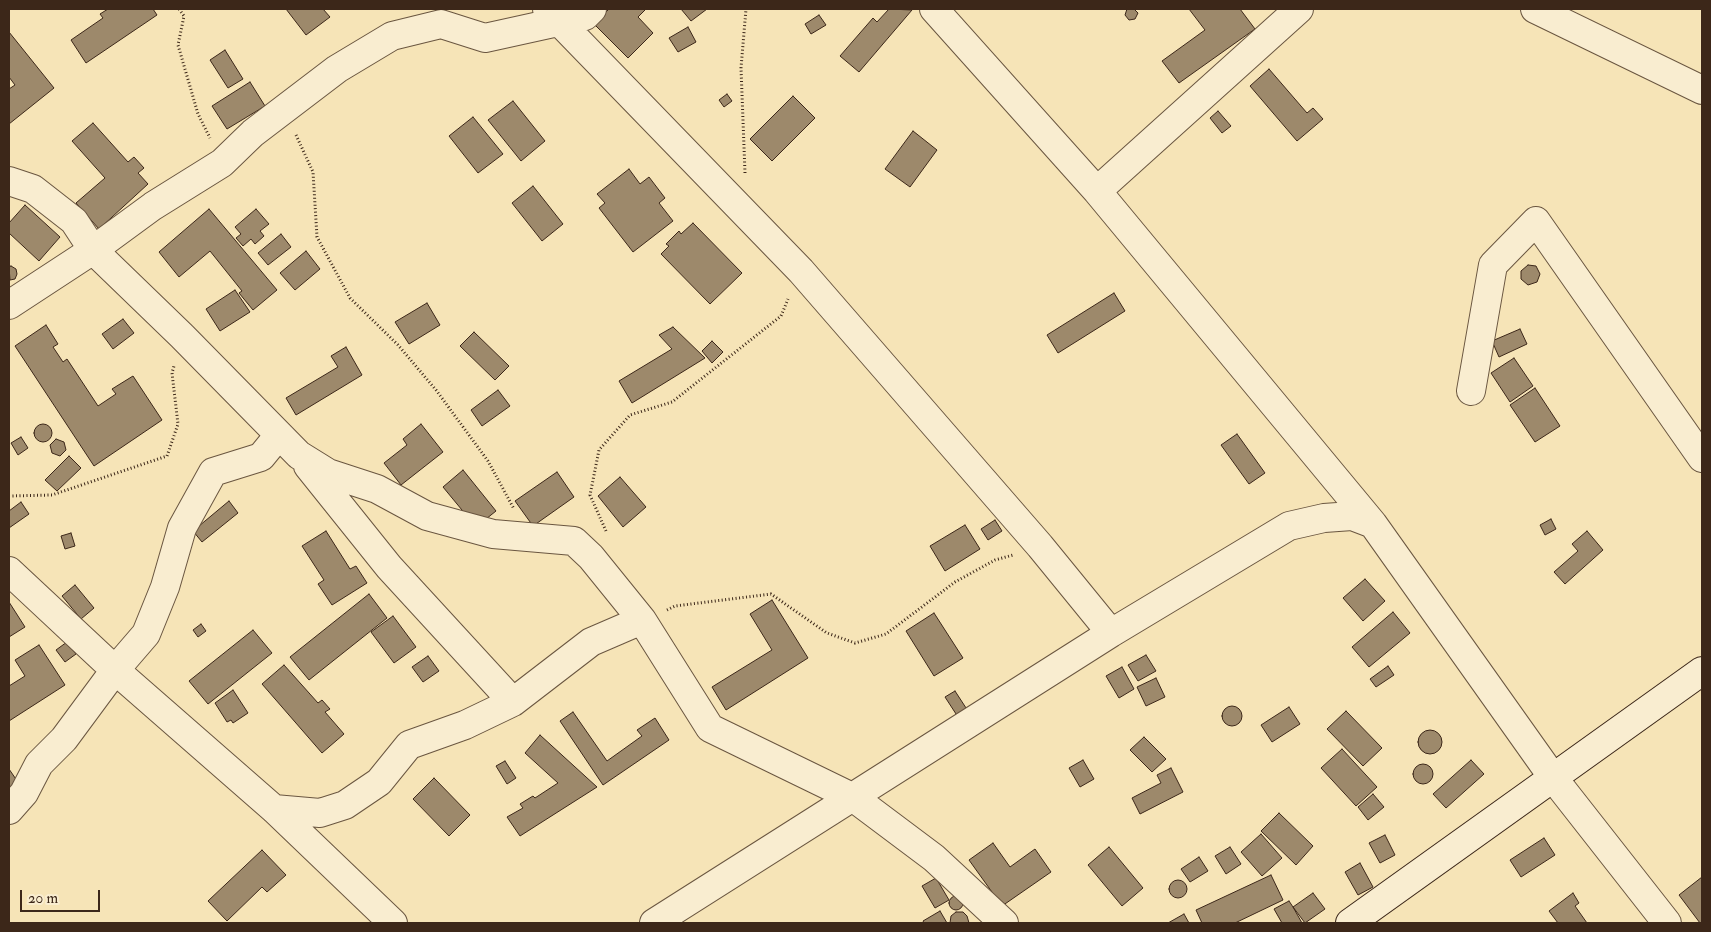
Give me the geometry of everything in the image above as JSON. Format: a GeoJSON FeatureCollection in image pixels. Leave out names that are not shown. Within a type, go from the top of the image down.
{"type":"FeatureCollection","features":[{"type":"Feature","properties":{"kind":"street"},"geometry":{"type":"LineString","coordinates":[[9,305],[93,250],[153,206],[222,163],[253,133],[337,69],[392,36],[441,24],[484,38],[552,15],[585,16],[592,9]]}},
{"type":"Feature","properties":{"kind":"street"},"geometry":{"type":"LineString","coordinates":[[934,9],[1097,191],[1373,524],[1554,778],[1666,923]]}},
{"type":"Feature","properties":{"kind":"street"},"geometry":{"type":"LineString","coordinates":[[1097,191],[1299,9]]}},
{"type":"Feature","properties":{"kind":"street"},"geometry":{"type":"LineString","coordinates":[[1535,9],[1702,90]]}},
{"type":"Feature","properties":{"kind":"street"},"geometry":{"type":"LineString","coordinates":[[552,15],[801,271],[1040,546],[1111,632]]}},
{"type":"Feature","properties":{"kind":"street"},"geometry":{"type":"LineString","coordinates":[[9,181],[33,189],[74,221],[93,250],[182,336],[299,455],[389,567],[513,702]]}},
{"type":"Feature","properties":{"kind":"street"},"geometry":{"type":"LineString","coordinates":[[1471,391],[1493,265],[1536,221],[1702,458]]}},
{"type":"Feature","properties":{"kind":"street"},"geometry":{"type":"LineString","coordinates":[[9,810],[24,793],[39,764],[64,739],[115,670],[146,634],[165,587],[182,528],[213,472],[261,457],[279,435]]}},
{"type":"Feature","properties":{"kind":"street"},"geometry":{"type":"LineString","coordinates":[[299,455],[328,473],[377,489],[427,516],[493,534],[574,541],[591,557],[642,620],[710,728],[854,798],[934,858],[1004,923]]}},
{"type":"Feature","properties":{"kind":"street"},"geometry":{"type":"LineString","coordinates":[[654,923],[854,798],[1111,632],[1289,526],[1324,518],[1352,516],[1373,524]]}},
{"type":"Feature","properties":{"kind":"street"},"geometry":{"type":"LineString","coordinates":[[9,571],[115,670],[274,809],[393,923]]}},
{"type":"Feature","properties":{"kind":"street"},"geometry":{"type":"LineString","coordinates":[[274,809],[320,813],[345,804],[379,782],[409,745],[465,725],[513,702],[590,642],[642,620]]}},
{"type":"Feature","properties":{"kind":"street"},"geometry":{"type":"LineString","coordinates":[[1350,923],[1702,671]]}},
{"type":"Feature","properties":{"kind":"path"},"geometry":{"type":"LineString","coordinates":[[180,9],[184,16],[178,45],[198,114],[222,163]]}},
{"type":"Feature","properties":{"kind":"path"},"geometry":{"type":"LineString","coordinates":[[746,9],[741,68],[746,181]]}},
{"type":"Feature","properties":{"kind":"path"},"geometry":{"type":"LineString","coordinates":[[284,109],[313,172],[317,237],[350,298],[398,345],[436,390],[477,445],[488,461],[527,536]]}},
{"type":"Feature","properties":{"kind":"path"},"geometry":{"type":"LineString","coordinates":[[609,538],[590,495],[599,450],[630,415],[672,402],[781,316],[801,271]]}},
{"type":"Feature","properties":{"kind":"path"},"geometry":{"type":"LineString","coordinates":[[9,496],[52,495],[167,456],[178,424],[172,373],[182,336]]}},
{"type":"Feature","properties":{"kind":"path"},"geometry":{"type":"LineString","coordinates":[[642,620],[675,606],[771,594],[827,632],[855,643],[886,634],[955,582],[995,560],[1040,546]]}},
{"type":"Feature","properties":{"kind":"building"},"geometry":{"type":"Polygon","coordinates":[[[108,9],[153,9],[157,15],[86,63],[71,40],[103,18],[100,14],[108,9]]]}},
{"type":"Feature","properties":{"kind":"building"},"geometry":{"type":"Polygon","coordinates":[[[286,9],[323,9],[330,17],[306,35],[286,9]]]}},
{"type":"Feature","properties":{"kind":"building"},"geometry":{"type":"Polygon","coordinates":[[[609,9],[646,9],[638,17],[653,33],[628,58],[594,24],[609,9]]]}},
{"type":"Feature","properties":{"kind":"building"},"geometry":{"type":"Polygon","coordinates":[[[681,9],[707,9],[691,21],[681,9]]]}},
{"type":"Feature","properties":{"kind":"building"},"geometry":{"type":"Polygon","coordinates":[[[889,9],[912,10],[859,72],[840,56],[873,18],[877,22],[889,9]]]}},
{"type":"Feature","properties":{"kind":"building"},"geometry":{"type":"Polygon","coordinates":[[[1127,9],[1134,9],[1138,13],[1135,19],[1129,20],[1125,15],[1127,9]]]}},
{"type":"Feature","properties":{"kind":"building"},"geometry":{"type":"Polygon","coordinates":[[[1189,9],[1240,9],[1255,29],[1179,83],[1162,61],[1205,30],[1189,9]]]}},
{"type":"Feature","properties":{"kind":"building"},"geometry":{"type":"Polygon","coordinates":[[[819,15],[826,25],[811,34],[805,24],[819,15]]]}},
{"type":"Feature","properties":{"kind":"building"},"geometry":{"type":"Polygon","coordinates":[[[688,27],[696,42],[678,52],[669,38],[688,27]]]}},
{"type":"Feature","properties":{"kind":"building"},"geometry":{"type":"Polygon","coordinates":[[[9,32],[54,88],[9,124],[9,89],[15,85],[9,77],[9,32]]]}},
{"type":"Feature","properties":{"kind":"building"},"geometry":{"type":"Polygon","coordinates":[[[225,50],[243,79],[228,88],[210,60],[225,50]]]}},
{"type":"Feature","properties":{"kind":"building"},"geometry":{"type":"Polygon","coordinates":[[[1269,69],[1307,113],[1313,108],[1323,119],[1297,141],[1250,86],[1269,69]]]}},
{"type":"Feature","properties":{"kind":"building"},"geometry":{"type":"Polygon","coordinates":[[[250,82],[265,106],[227,129],[212,106],[250,82]]]}},
{"type":"Feature","properties":{"kind":"building"},"geometry":{"type":"Polygon","coordinates":[[[727,94],[732,101],[724,107],[719,100],[727,94]]]}},
{"type":"Feature","properties":{"kind":"building"},"geometry":{"type":"Polygon","coordinates":[[[793,96],[815,118],[772,161],[750,139],[793,96]]]}},
{"type":"Feature","properties":{"kind":"building"},"geometry":{"type":"Polygon","coordinates":[[[513,101],[545,141],[521,161],[488,120],[513,101]]]}},
{"type":"Feature","properties":{"kind":"building"},"geometry":{"type":"Polygon","coordinates":[[[1218,111],[1231,126],[1222,133],[1210,118],[1218,111]]]}},
{"type":"Feature","properties":{"kind":"building"},"geometry":{"type":"Polygon","coordinates":[[[473,117],[503,154],[478,173],[449,136],[473,117]]]}},
{"type":"Feature","properties":{"kind":"building"},"geometry":{"type":"Polygon","coordinates":[[[93,123],[128,162],[134,157],[144,168],[138,173],[148,184],[99,229],[76,203],[105,178],[72,141],[93,123]]]}},
{"type":"Feature","properties":{"kind":"building"},"geometry":{"type":"Polygon","coordinates":[[[913,131],[937,150],[910,187],[885,169],[913,131]]]}},
{"type":"Feature","properties":{"kind":"building"},"geometry":{"type":"Polygon","coordinates":[[[629,169],[640,184],[649,177],[665,198],[659,203],[673,221],[633,252],[599,208],[605,203],[597,194],[629,169]]]}},
{"type":"Feature","properties":{"kind":"building"},"geometry":{"type":"Polygon","coordinates":[[[533,186],[563,224],[542,241],[512,203],[533,186]]]}},
{"type":"Feature","properties":{"kind":"building"},"geometry":{"type":"Polygon","coordinates":[[[25,205],[60,237],[39,261],[9,233],[9,223],[25,205]]]}},
{"type":"Feature","properties":{"kind":"building"},"geometry":{"type":"Polygon","coordinates":[[[209,209],[277,290],[253,310],[239,293],[242,291],[210,251],[179,277],[159,252],[209,209]]]}},
{"type":"Feature","properties":{"kind":"building"},"geometry":{"type":"Polygon","coordinates":[[[256,209],[269,224],[260,231],[264,236],[255,244],[251,239],[243,246],[236,238],[241,234],[235,227],[256,209]]]}},
{"type":"Feature","properties":{"kind":"building"},"geometry":{"type":"Polygon","coordinates":[[[693,223],[742,273],[710,304],[661,254],[669,246],[666,244],[679,231],[681,234],[693,223]]]}},
{"type":"Feature","properties":{"kind":"building"},"geometry":{"type":"Polygon","coordinates":[[[281,234],[291,247],[268,265],[258,253],[281,234]]]}},
{"type":"Feature","properties":{"kind":"building"},"geometry":{"type":"Polygon","coordinates":[[[306,251],[320,269],[295,290],[280,273],[306,251]]]}},
{"type":"Feature","properties":{"kind":"building"},"geometry":{"type":"Polygon","coordinates":[[[1528,265],[1536,266],[1540,274],[1537,282],[1528,285],[1521,279],[1521,271],[1528,265]]]}},
{"type":"Feature","properties":{"kind":"building"},"geometry":{"type":"Polygon","coordinates":[[[11,266],[16,269],[17,274],[15,279],[10,280],[9,267],[11,266]]]}},
{"type":"Feature","properties":{"kind":"building"},"geometry":{"type":"Polygon","coordinates":[[[235,290],[250,312],[220,331],[206,309],[235,290]]]}},
{"type":"Feature","properties":{"kind":"building"},"geometry":{"type":"Polygon","coordinates":[[[1114,293],[1125,311],[1058,353],[1047,335],[1114,293]]]}},
{"type":"Feature","properties":{"kind":"building"},"geometry":{"type":"Polygon","coordinates":[[[427,303],[440,325],[409,344],[395,322],[427,303]]]}},
{"type":"Feature","properties":{"kind":"building"},"geometry":{"type":"Polygon","coordinates":[[[123,319],[134,333],[113,349],[102,334],[123,319]]]}},
{"type":"Feature","properties":{"kind":"building"},"geometry":{"type":"Polygon","coordinates":[[[46,325],[58,344],[53,347],[63,362],[67,359],[98,406],[116,394],[112,389],[133,376],[162,420],[94,466],[15,346],[46,325]]]}},
{"type":"Feature","properties":{"kind":"building"},"geometry":{"type":"Polygon","coordinates":[[[673,327],[705,358],[632,403],[619,381],[672,349],[659,335],[673,327]]]}},
{"type":"Feature","properties":{"kind":"building"},"geometry":{"type":"Polygon","coordinates":[[[1520,329],[1527,344],[1499,357],[1492,341],[1520,329]]]}},
{"type":"Feature","properties":{"kind":"building"},"geometry":{"type":"Polygon","coordinates":[[[474,332],[509,366],[495,380],[460,346],[474,332]]]}},
{"type":"Feature","properties":{"kind":"building"},"geometry":{"type":"Polygon","coordinates":[[[712,341],[723,352],[712,363],[702,351],[712,341]]]}},
{"type":"Feature","properties":{"kind":"building"},"geometry":{"type":"Polygon","coordinates":[[[346,347],[362,375],[296,415],[286,398],[338,367],[331,356],[346,347]]]}},
{"type":"Feature","properties":{"kind":"building"},"geometry":{"type":"Polygon","coordinates":[[[1514,358],[1533,386],[1510,402],[1491,373],[1514,358]]]}},
{"type":"Feature","properties":{"kind":"building"},"geometry":{"type":"Polygon","coordinates":[[[1535,388],[1560,426],[1535,442],[1510,405],[1535,388]]]}},
{"type":"Feature","properties":{"kind":"building"},"geometry":{"type":"Polygon","coordinates":[[[498,390],[510,406],[482,426],[471,410],[498,390]]]}},
{"type":"Feature","properties":{"kind":"building"},"geometry":{"type":"Polygon","coordinates":[[[43,424],[49,427],[52,433],[49,439],[43,442],[37,439],[34,433],[37,427],[43,424]]]}},
{"type":"Feature","properties":{"kind":"building"},"geometry":{"type":"Polygon","coordinates":[[[421,424],[443,452],[401,485],[384,463],[407,445],[403,439],[421,424]]]}},
{"type":"Feature","properties":{"kind":"building"},"geometry":{"type":"Polygon","coordinates":[[[1237,434],[1265,473],[1249,484],[1221,445],[1237,434]]]}},
{"type":"Feature","properties":{"kind":"building"},"geometry":{"type":"Polygon","coordinates":[[[21,437],[28,448],[18,455],[11,443],[21,437]]]}},
{"type":"Feature","properties":{"kind":"building"},"geometry":{"type":"Polygon","coordinates":[[[56,439],[64,442],[66,450],[60,456],[52,453],[50,445],[56,439]]]}},
{"type":"Feature","properties":{"kind":"building"},"geometry":{"type":"Polygon","coordinates":[[[69,456],[81,468],[57,491],[45,480],[69,456]]]}},
{"type":"Feature","properties":{"kind":"building"},"geometry":{"type":"Polygon","coordinates":[[[463,470],[496,511],[476,527],[443,487],[463,470]]]}},
{"type":"Feature","properties":{"kind":"building"},"geometry":{"type":"Polygon","coordinates":[[[557,472],[574,497],[533,526],[515,501],[557,472]]]}},
{"type":"Feature","properties":{"kind":"building"},"geometry":{"type":"Polygon","coordinates":[[[620,477],[646,507],[623,527],[598,496],[620,477]]]}},
{"type":"Feature","properties":{"kind":"building"},"geometry":{"type":"Polygon","coordinates":[[[229,501],[238,513],[202,542],[193,531],[229,501]]]}},
{"type":"Feature","properties":{"kind":"building"},"geometry":{"type":"Polygon","coordinates":[[[21,502],[29,514],[9,528],[9,511],[21,502]]]}},
{"type":"Feature","properties":{"kind":"building"},"geometry":{"type":"Polygon","coordinates":[[[1551,519],[1556,529],[1545,535],[1540,525],[1551,519]]]}},
{"type":"Feature","properties":{"kind":"building"},"geometry":{"type":"Polygon","coordinates":[[[995,520],[1002,531],[988,540],[981,529],[995,520]]]}},
{"type":"Feature","properties":{"kind":"building"},"geometry":{"type":"Polygon","coordinates":[[[965,525],[980,549],[945,571],[930,546],[965,525]]]}},
{"type":"Feature","properties":{"kind":"building"},"geometry":{"type":"Polygon","coordinates":[[[326,531],[350,569],[356,566],[367,583],[332,605],[318,584],[324,580],[302,546],[326,531]]]}},
{"type":"Feature","properties":{"kind":"building"},"geometry":{"type":"Polygon","coordinates":[[[1587,531],[1603,550],[1565,584],[1554,572],[1578,551],[1572,544],[1587,531]]]}},
{"type":"Feature","properties":{"kind":"building"},"geometry":{"type":"Polygon","coordinates":[[[71,533],[75,546],[65,549],[61,536],[71,533]]]}},
{"type":"Feature","properties":{"kind":"building"},"geometry":{"type":"Polygon","coordinates":[[[1365,579],[1385,601],[1363,621],[1343,598],[1365,579]]]}},
{"type":"Feature","properties":{"kind":"building"},"geometry":{"type":"Polygon","coordinates":[[[75,585],[94,608],[81,619],[62,596],[75,585]]]}},
{"type":"Feature","properties":{"kind":"building"},"geometry":{"type":"Polygon","coordinates":[[[369,594],[387,618],[309,680],[290,657],[369,594]]]}},
{"type":"Feature","properties":{"kind":"building"},"geometry":{"type":"Polygon","coordinates":[[[772,600],[808,658],[726,710],[712,687],[772,650],[750,614],[772,600]]]}},
{"type":"Feature","properties":{"kind":"building"},"geometry":{"type":"Polygon","coordinates":[[[9,602],[25,627],[9,637],[9,602]]]}},
{"type":"Feature","properties":{"kind":"building"},"geometry":{"type":"Polygon","coordinates":[[[1393,612],[1410,633],[1369,667],[1352,647],[1393,612]]]}},
{"type":"Feature","properties":{"kind":"building"},"geometry":{"type":"Polygon","coordinates":[[[934,613],[963,658],[934,676],[906,631],[934,613]]]}},
{"type":"Feature","properties":{"kind":"building"},"geometry":{"type":"Polygon","coordinates":[[[393,616],[416,647],[394,663],[371,632],[393,616]]]}},
{"type":"Feature","properties":{"kind":"building"},"geometry":{"type":"Polygon","coordinates":[[[201,624],[206,631],[198,637],[193,630],[201,624]]]}},
{"type":"Feature","properties":{"kind":"building"},"geometry":{"type":"Polygon","coordinates":[[[253,630],[272,653],[208,704],[189,681],[253,630]]]}},
{"type":"Feature","properties":{"kind":"building"},"geometry":{"type":"Polygon","coordinates":[[[67,642],[76,654],[65,662],[56,650],[67,642]]]}},
{"type":"Feature","properties":{"kind":"building"},"geometry":{"type":"Polygon","coordinates":[[[39,645],[65,685],[9,721],[9,686],[25,676],[15,660],[39,645]]]}},
{"type":"Feature","properties":{"kind":"building"},"geometry":{"type":"Polygon","coordinates":[[[1146,655],[1156,671],[1138,681],[1128,665],[1146,655]]]}},
{"type":"Feature","properties":{"kind":"building"},"geometry":{"type":"Polygon","coordinates":[[[428,656],[439,671],[423,682],[412,667],[428,656]]]}},
{"type":"Feature","properties":{"kind":"building"},"geometry":{"type":"Polygon","coordinates":[[[284,665],[318,703],[322,700],[330,709],[325,712],[344,734],[322,753],[262,684],[284,665]]]}},
{"type":"Feature","properties":{"kind":"building"},"geometry":{"type":"Polygon","coordinates":[[[1388,666],[1394,675],[1376,687],[1370,679],[1388,666]]]}},
{"type":"Feature","properties":{"kind":"building"},"geometry":{"type":"Polygon","coordinates":[[[1122,667],[1134,689],[1119,698],[1106,676],[1122,667]]]}},
{"type":"Feature","properties":{"kind":"building"},"geometry":{"type":"Polygon","coordinates":[[[1156,678],[1165,697],[1146,706],[1137,687],[1156,678]]]}},
{"type":"Feature","properties":{"kind":"building"},"geometry":{"type":"Polygon","coordinates":[[[233,690],[248,713],[233,723],[231,720],[227,722],[215,703],[233,690]]]}},
{"type":"Feature","properties":{"kind":"building"},"geometry":{"type":"Polygon","coordinates":[[[955,691],[968,711],[958,717],[945,697],[955,691]]]}},
{"type":"Feature","properties":{"kind":"building"},"geometry":{"type":"Polygon","coordinates":[[[1232,706],[1239,709],[1242,716],[1239,723],[1232,726],[1225,723],[1222,716],[1225,709],[1232,706]]]}},
{"type":"Feature","properties":{"kind":"building"},"geometry":{"type":"Polygon","coordinates":[[[1289,707],[1300,724],[1272,742],[1261,725],[1289,707]]]}},
{"type":"Feature","properties":{"kind":"building"},"geometry":{"type":"Polygon","coordinates":[[[1346,711],[1382,748],[1363,766],[1327,729],[1346,711]]]}},
{"type":"Feature","properties":{"kind":"building"},"geometry":{"type":"Polygon","coordinates":[[[573,712],[607,761],[642,736],[637,730],[655,718],[669,740],[603,785],[560,721],[573,712]]]}},
{"type":"Feature","properties":{"kind":"building"},"geometry":{"type":"Polygon","coordinates":[[[1430,730],[1438,734],[1442,742],[1438,750],[1430,754],[1422,750],[1418,742],[1422,734],[1430,730]]]}},
{"type":"Feature","properties":{"kind":"building"},"geometry":{"type":"Polygon","coordinates":[[[540,735],[597,787],[520,836],[507,817],[523,808],[520,804],[533,796],[535,798],[558,783],[525,753],[540,735]]]}},
{"type":"Feature","properties":{"kind":"building"},"geometry":{"type":"Polygon","coordinates":[[[1144,737],[1166,759],[1152,772],[1130,750],[1144,737]]]}},
{"type":"Feature","properties":{"kind":"building"},"geometry":{"type":"Polygon","coordinates":[[[1342,749],[1377,787],[1356,806],[1321,768],[1342,749]]]}},
{"type":"Feature","properties":{"kind":"building"},"geometry":{"type":"Polygon","coordinates":[[[1083,760],[1094,779],[1080,787],[1069,768],[1083,760]]]}},
{"type":"Feature","properties":{"kind":"building"},"geometry":{"type":"Polygon","coordinates":[[[1471,760],[1484,774],[1446,808],[1433,794],[1471,760]]]}},
{"type":"Feature","properties":{"kind":"building"},"geometry":{"type":"Polygon","coordinates":[[[505,761],[516,778],[507,784],[496,766],[505,761]]]}},
{"type":"Feature","properties":{"kind":"building"},"geometry":{"type":"Polygon","coordinates":[[[1419,764],[1427,764],[1433,770],[1433,778],[1427,784],[1419,784],[1413,778],[1413,770],[1419,764]]]}},
{"type":"Feature","properties":{"kind":"building"},"geometry":{"type":"Polygon","coordinates":[[[1171,768],[1183,792],[1140,814],[1132,798],[1161,783],[1157,775],[1171,768]]]}},
{"type":"Feature","properties":{"kind":"building"},"geometry":{"type":"Polygon","coordinates":[[[9,769],[22,788],[9,798],[9,769]]]}},
{"type":"Feature","properties":{"kind":"building"},"geometry":{"type":"Polygon","coordinates":[[[434,778],[470,815],[449,836],[413,799],[434,778]]]}},
{"type":"Feature","properties":{"kind":"building"},"geometry":{"type":"Polygon","coordinates":[[[1373,794],[1384,807],[1368,820],[1358,807],[1373,794]]]}},
{"type":"Feature","properties":{"kind":"building"},"geometry":{"type":"Polygon","coordinates":[[[1279,813],[1313,846],[1296,865],[1261,831],[1279,813]]]}},
{"type":"Feature","properties":{"kind":"building"},"geometry":{"type":"Polygon","coordinates":[[[1261,834],[1282,858],[1262,876],[1241,852],[1261,834]]]}},
{"type":"Feature","properties":{"kind":"building"},"geometry":{"type":"Polygon","coordinates":[[[1385,835],[1395,855],[1380,863],[1369,843],[1385,835]]]}},
{"type":"Feature","properties":{"kind":"building"},"geometry":{"type":"Polygon","coordinates":[[[1544,838],[1555,855],[1521,877],[1510,860],[1544,838]]]}},
{"type":"Feature","properties":{"kind":"building"},"geometry":{"type":"Polygon","coordinates":[[[993,843],[1010,867],[1035,849],[1051,872],[1002,906],[969,860],[993,843]]]}},
{"type":"Feature","properties":{"kind":"building"},"geometry":{"type":"Polygon","coordinates":[[[1109,847],[1143,888],[1122,906],[1088,865],[1109,847]]]}},
{"type":"Feature","properties":{"kind":"building"},"geometry":{"type":"Polygon","coordinates":[[[1230,847],[1241,864],[1226,874],[1215,856],[1230,847]]]}},
{"type":"Feature","properties":{"kind":"building"},"geometry":{"type":"Polygon","coordinates":[[[262,850],[286,875],[267,892],[262,887],[227,921],[208,901],[262,850]]]}},
{"type":"Feature","properties":{"kind":"building"},"geometry":{"type":"Polygon","coordinates":[[[1199,857],[1208,871],[1190,882],[1181,869],[1199,857]]]}},
{"type":"Feature","properties":{"kind":"building"},"geometry":{"type":"Polygon","coordinates":[[[1360,863],[1373,887],[1358,895],[1345,872],[1360,863]]]}},
{"type":"Feature","properties":{"kind":"building"},"geometry":{"type":"Polygon","coordinates":[[[1271,875],[1283,900],[1235,923],[1202,923],[1196,910],[1271,875]]]}},
{"type":"Feature","properties":{"kind":"building"},"geometry":{"type":"Polygon","coordinates":[[[1702,877],[1702,923],[1700,923],[1679,895],[1702,877]]]}},
{"type":"Feature","properties":{"kind":"building"},"geometry":{"type":"Polygon","coordinates":[[[936,878],[949,900],[935,908],[922,886],[936,878]]]}},
{"type":"Feature","properties":{"kind":"building"},"geometry":{"type":"Polygon","coordinates":[[[1178,880],[1184,883],[1187,889],[1184,895],[1178,898],[1172,895],[1169,889],[1172,883],[1178,880]]]}},
{"type":"Feature","properties":{"kind":"building"},"geometry":{"type":"Polygon","coordinates":[[[1313,893],[1325,909],[1305,923],[1293,907],[1313,893]]]}},
{"type":"Feature","properties":{"kind":"building"},"geometry":{"type":"Polygon","coordinates":[[[1573,893],[1579,903],[1575,906],[1587,923],[1558,923],[1549,911],[1573,893]]]}},
{"type":"Feature","properties":{"kind":"building"},"geometry":{"type":"Polygon","coordinates":[[[956,896],[961,898],[963,903],[961,908],[956,910],[951,908],[949,903],[951,898],[956,896]]]}},
{"type":"Feature","properties":{"kind":"building"},"geometry":{"type":"Polygon","coordinates":[[[1289,901],[1302,923],[1282,923],[1274,909],[1289,901]]]}},
{"type":"Feature","properties":{"kind":"building"},"geometry":{"type":"Polygon","coordinates":[[[940,911],[947,923],[924,923],[923,921],[940,911]]]}},
{"type":"Feature","properties":{"kind":"building"},"geometry":{"type":"Polygon","coordinates":[[[956,912],[963,912],[967,916],[969,923],[950,923],[951,916],[956,912]]]}},
{"type":"Feature","properties":{"kind":"building"},"geometry":{"type":"Polygon","coordinates":[[[1184,914],[1189,923],[1168,923],[1184,914]]]}}]}
